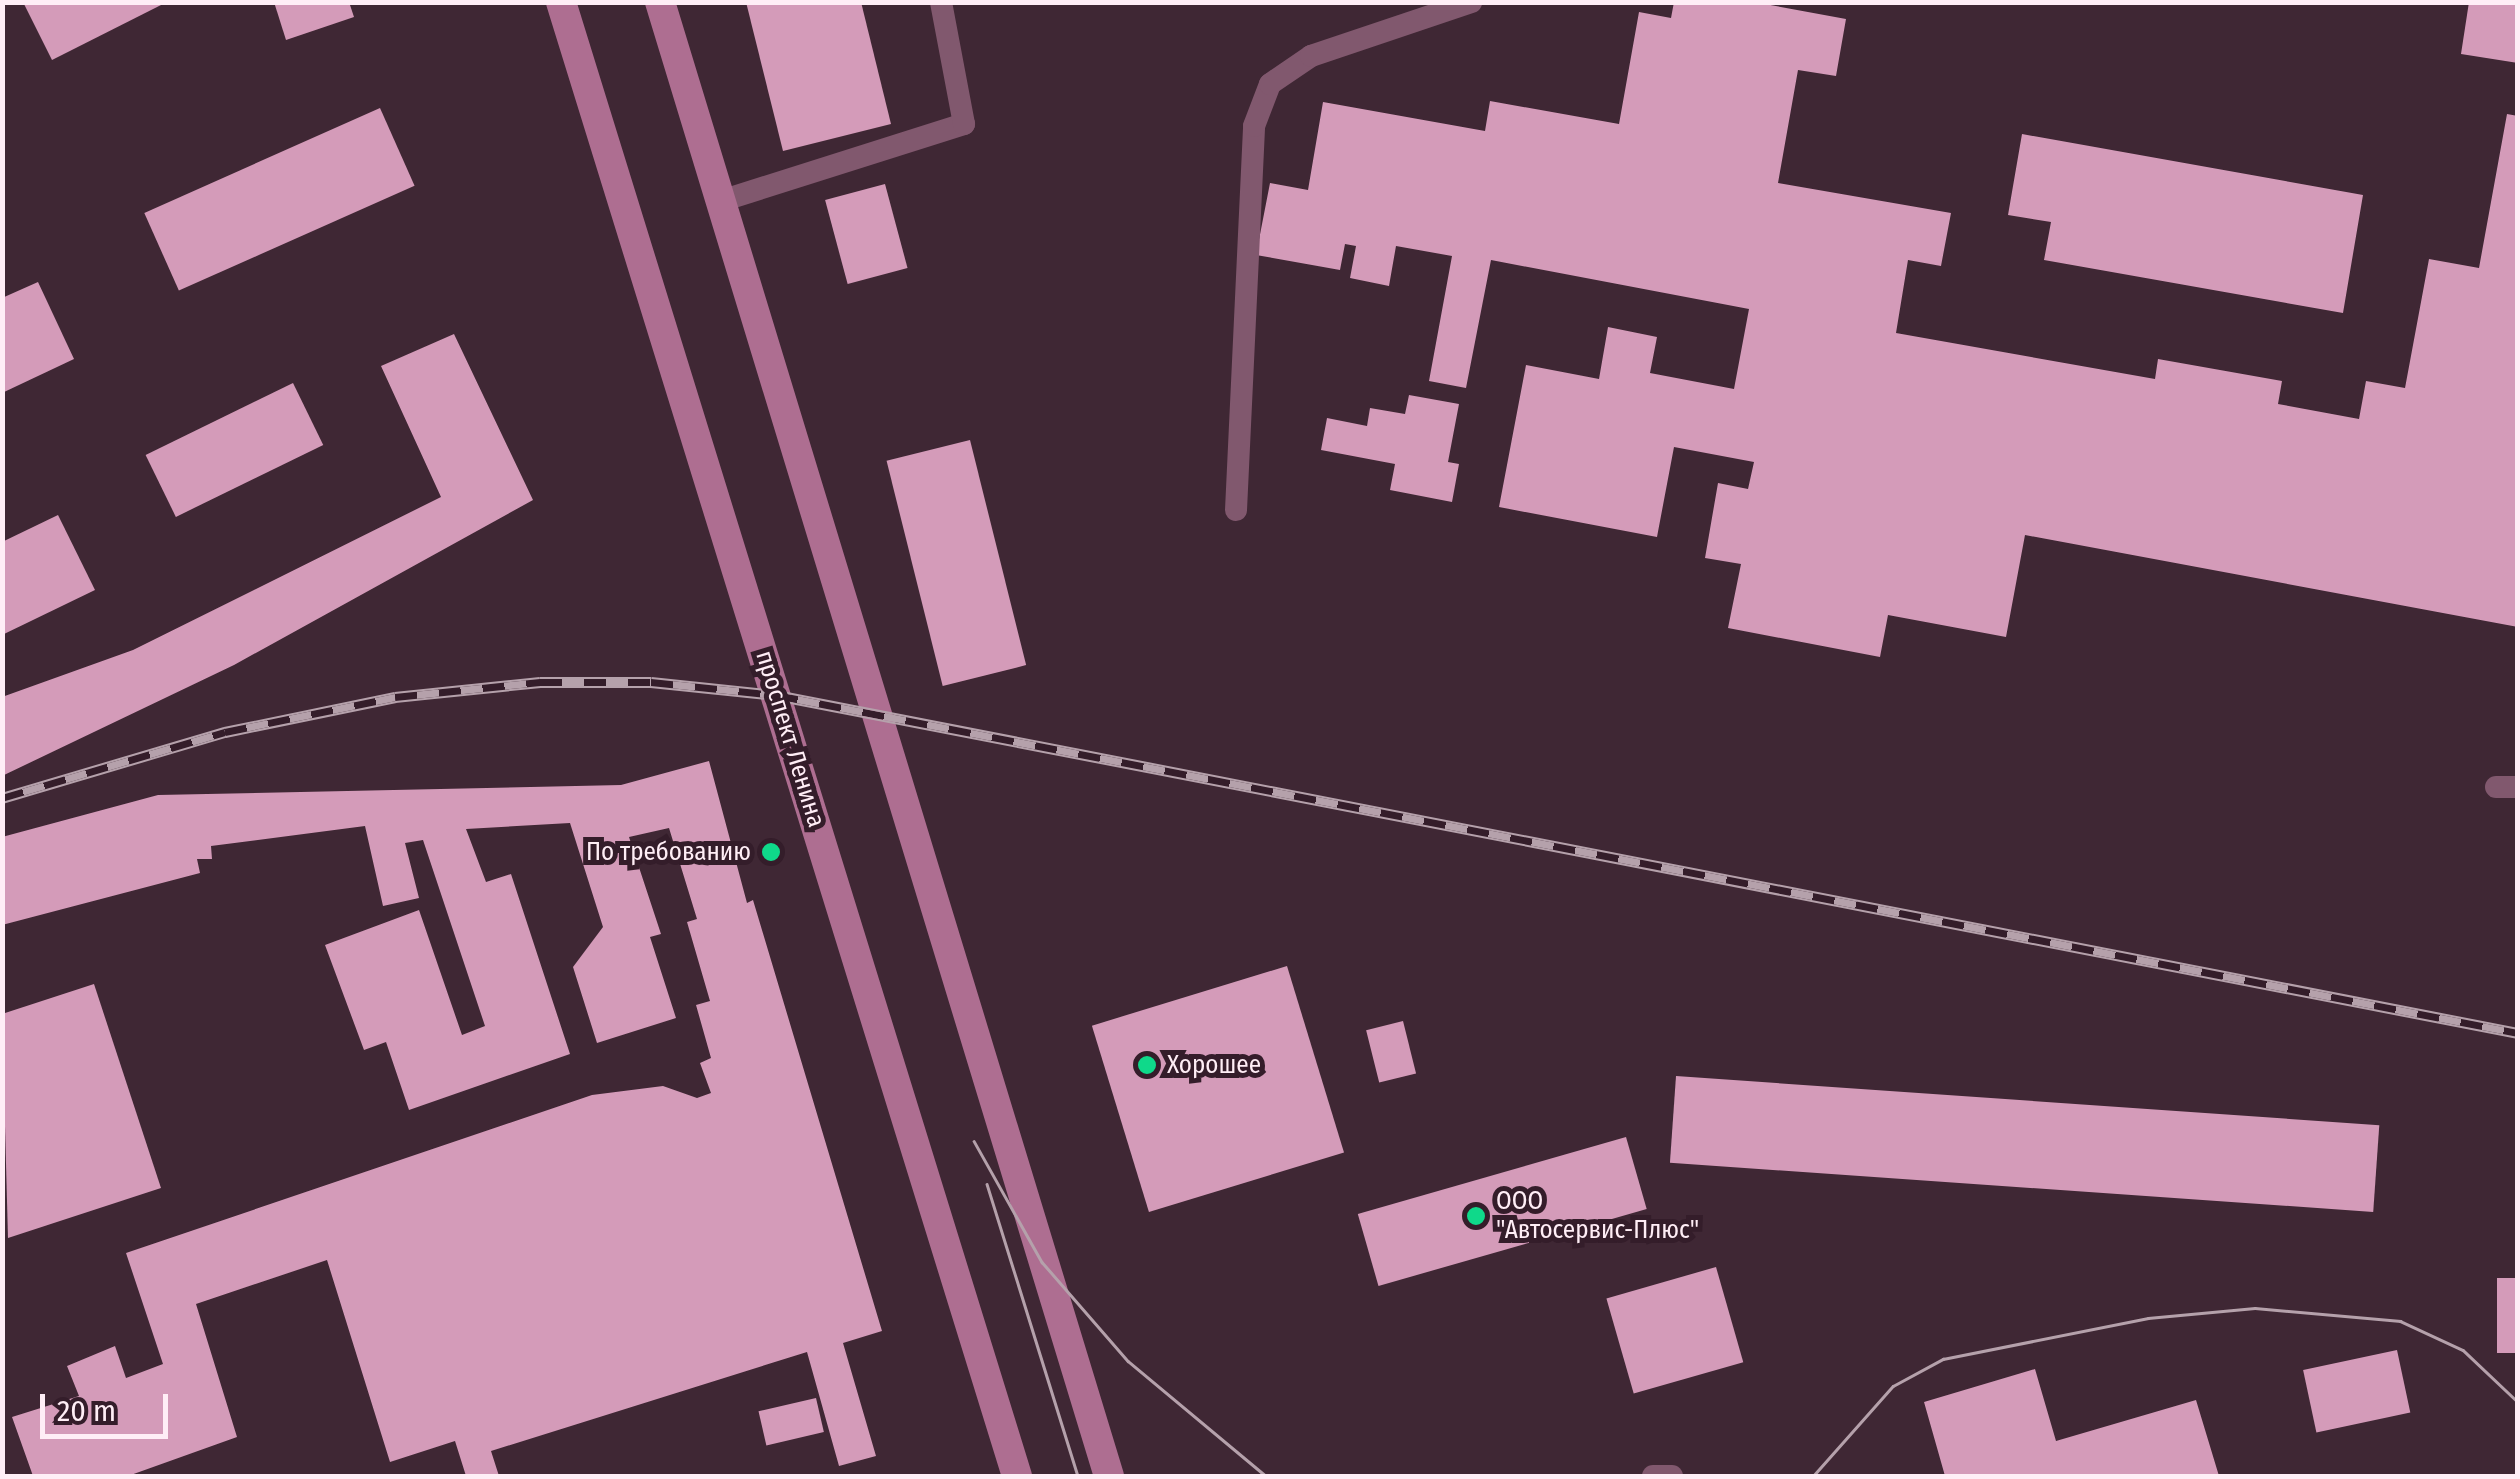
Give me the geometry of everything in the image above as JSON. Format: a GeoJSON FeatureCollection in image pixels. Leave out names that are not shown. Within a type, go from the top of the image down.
{"type":"FeatureCollection","features":[{"type":"Feature","properties":{"kind":"main road","name":"проспект Ленина"},"geometry":{"type":"LineString","coordinates":[[560,2],[1017,1476]]}},
{"type":"Feature","properties":{"kind":"main road"},"geometry":{"type":"LineString","coordinates":[[660,2],[1109,1476]]}},
{"type":"Feature","properties":{"kind":"lane"},"geometry":{"type":"LineString","coordinates":[[721,201],[964,124],[941,2]]}},
{"type":"Feature","properties":{"kind":"lane"},"geometry":{"type":"LineString","coordinates":[[1236,510],[1254,126],[1270,84],[1310,56],[1471,2]]}},
{"type":"Feature","properties":{"kind":"lane"},"geometry":{"type":"LineString","coordinates":[[1653,1476],[1672,1476]]}},
{"type":"Feature","properties":{"kind":"building"},"geometry":{"type":"Polygon","coordinates":[[[23,2],[167,2],[52,60],[23,2]]]}},
{"type":"Feature","properties":{"kind":"building"},"geometry":{"type":"Polygon","coordinates":[[[274,2],[349,2],[354,17],[286,40],[274,2]]]}},
{"type":"Feature","properties":{"kind":"building"},"geometry":{"type":"Polygon","coordinates":[[[746,2],[861,2],[891,124],[783,151],[746,2]]]}},
{"type":"Feature","properties":{"kind":"building"},"geometry":{"type":"Polygon","coordinates":[[[1674,2],[1754,2],[1846,19],[1836,76],[1798,70],[1778,183],[1951,213],[1941,266],[1908,260],[1896,333],[2155,379],[2158,359],[2282,381],[2278,404],[2359,419],[2366,381],[2405,388],[2429,259],[2479,268],[2507,114],[2518,116],[2518,627],[2025,535],[2006,637],[1888,615],[1880,657],[1728,628],[1741,564],[1705,558],[1718,483],[1748,489],[1754,462],[1674,447],[1657,537],[1499,507],[1526,365],[1599,379],[1608,327],[1657,337],[1650,373],[1734,389],[1749,309],[1491,260],[1466,388],[1429,381],[1452,256],[1396,246],[1389,286],[1350,278],[1356,246],[1345,244],[1340,270],[1256,255],[1270,183],[1308,190],[1323,102],[1485,131],[1490,101],[1619,124],[1639,12],[1671,18],[1674,2]]]}},
{"type":"Feature","properties":{"kind":"building"},"geometry":{"type":"Polygon","coordinates":[[[2469,2],[2518,2],[2518,63],[2461,54],[2469,2]]]}},
{"type":"Feature","properties":{"kind":"building"},"geometry":{"type":"Polygon","coordinates":[[[380,108],[415,186],[179,291],[144,213],[380,108]]]}},
{"type":"Feature","properties":{"kind":"building"},"geometry":{"type":"Polygon","coordinates":[[[2022,134],[2363,195],[2343,313],[2044,260],[2051,222],[2008,215],[2022,134]]]}},
{"type":"Feature","properties":{"kind":"building"},"geometry":{"type":"Polygon","coordinates":[[[885,184],[908,268],[848,284],[825,200],[885,184]]]}},
{"type":"Feature","properties":{"kind":"building"},"geometry":{"type":"Polygon","coordinates":[[[38,282],[74,359],[2,393],[2,298],[38,282]]]}},
{"type":"Feature","properties":{"kind":"building"},"geometry":{"type":"Polygon","coordinates":[[[454,334],[533,500],[234,665],[2,776],[2,697],[133,650],[441,497],[381,366],[454,334]]]}},
{"type":"Feature","properties":{"kind":"building"},"geometry":{"type":"Polygon","coordinates":[[[293,383],[323,445],[176,517],[146,455],[293,383]]]}},
{"type":"Feature","properties":{"kind":"building"},"geometry":{"type":"Polygon","coordinates":[[[1409,395],[1459,404],[1448,462],[1459,464],[1452,502],[1390,490],[1395,464],[1321,450],[1327,418],[1367,426],[1370,408],[1405,414],[1409,395]]]}},
{"type":"Feature","properties":{"kind":"building"},"geometry":{"type":"Polygon","coordinates":[[[970,440],[1026,665],[943,686],[887,461],[970,440]]]}},
{"type":"Feature","properties":{"kind":"building"},"geometry":{"type":"Polygon","coordinates":[[[58,515],[95,590],[2,635],[2,542],[58,515]]]}},
{"type":"Feature","properties":{"kind":"building"},"geometry":{"type":"Polygon","coordinates":[[[709,761],[747,903],[753,900],[882,1331],[843,1343],[876,1456],[839,1466],[807,1352],[491,1451],[499,1476],[466,1476],[455,1441],[390,1462],[327,1260],[196,1304],[237,1437],[128,1476],[33,1476],[12,1417],[79,1396],[67,1366],[115,1346],[126,1378],[163,1364],[126,1253],[592,1095],[663,1086],[697,1098],[711,1093],[700,1063],[711,1058],[696,1005],[710,1001],[687,922],[697,919],[669,828],[629,837],[661,934],[650,937],[676,1018],[597,1043],[573,967],[603,927],[570,823],[466,829],[486,882],[511,874],[570,1054],[409,1110],[386,1042],[364,1050],[325,945],[419,910],[462,1035],[485,1026],[423,840],[405,843],[419,898],[383,906],[365,826],[211,846],[212,859],[197,859],[200,873],[2,925],[2,837],[158,795],[621,785],[709,761]]]}},
{"type":"Feature","properties":{"kind":"building"},"geometry":{"type":"Polygon","coordinates":[[[1287,966],[1344,1152],[1149,1212],[1092,1026],[1287,966]]]}},
{"type":"Feature","properties":{"kind":"building"},"geometry":{"type":"Polygon","coordinates":[[[94,984],[161,1188],[8,1238],[2,1014],[94,984]]]}},
{"type":"Feature","properties":{"kind":"building"},"geometry":{"type":"Polygon","coordinates":[[[1403,1021],[1416,1073],[1379,1083],[1366,1030],[1403,1021]]]}},
{"type":"Feature","properties":{"kind":"building"},"geometry":{"type":"Polygon","coordinates":[[[1676,1076],[2379,1125],[2373,1212],[1670,1163],[1676,1076]]]}},
{"type":"Feature","properties":{"kind":"building"},"geometry":{"type":"Polygon","coordinates":[[[1626,1137],[1647,1209],[1378,1286],[1358,1214],[1626,1137]]]}},
{"type":"Feature","properties":{"kind":"building"},"geometry":{"type":"Polygon","coordinates":[[[1716,1267],[1743,1362],[1634,1394],[1606,1298],[1716,1267]]]}},
{"type":"Feature","properties":{"kind":"building"},"geometry":{"type":"Polygon","coordinates":[[[2497,1278],[2518,1278],[2518,1353],[2497,1353],[2497,1278]]]}},
{"type":"Feature","properties":{"kind":"building"},"geometry":{"type":"Polygon","coordinates":[[[2397,1350],[2410,1413],[2316,1433],[2303,1370],[2397,1350]]]}},
{"type":"Feature","properties":{"kind":"building"},"geometry":{"type":"Polygon","coordinates":[[[2035,1369],[2056,1441],[2196,1400],[2219,1476],[1945,1476],[1924,1402],[2035,1369]]]}},
{"type":"Feature","properties":{"kind":"building"},"geometry":{"type":"Polygon","coordinates":[[[816,1398],[824,1432],[766,1445],[759,1411],[816,1398]]]}},
{"type":"Feature","properties":{"kind":"tram line"},"geometry":{"type":"LineString","coordinates":[[974,1141],[1042,1262],[1128,1361],[1266,1476]]}},
{"type":"Feature","properties":{"kind":"tram line"},"geometry":{"type":"LineString","coordinates":[[987,1184],[1078,1476]]}},
{"type":"Feature","properties":{"kind":"tram line"},"geometry":{"type":"LineString","coordinates":[[1813,1476],[1893,1386],[1943,1359],[2148,1318],[2255,1308],[2400,1321],[2463,1350],[2518,1402]]}},
{"type":"Feature","properties":{"kind":"railway"},"geometry":{"type":"LineString","coordinates":[[2,798],[225,732],[395,697],[540,682],[651,682],[776,695],[2518,1033]]}},
{"type":"Feature","properties":{"kind":"place","name":"По требованию"},"geometry":{"type":"Point","coordinates":[771,852]}},
{"type":"Feature","properties":{"kind":"place","name":"Хорошее"},"geometry":{"type":"Point","coordinates":[1147,1065]}},
{"type":"Feature","properties":{"kind":"place","name":"ООО \"Автосервис-Плюс\""},"geometry":{"type":"Point","coordinates":[1476,1216]}}]}
